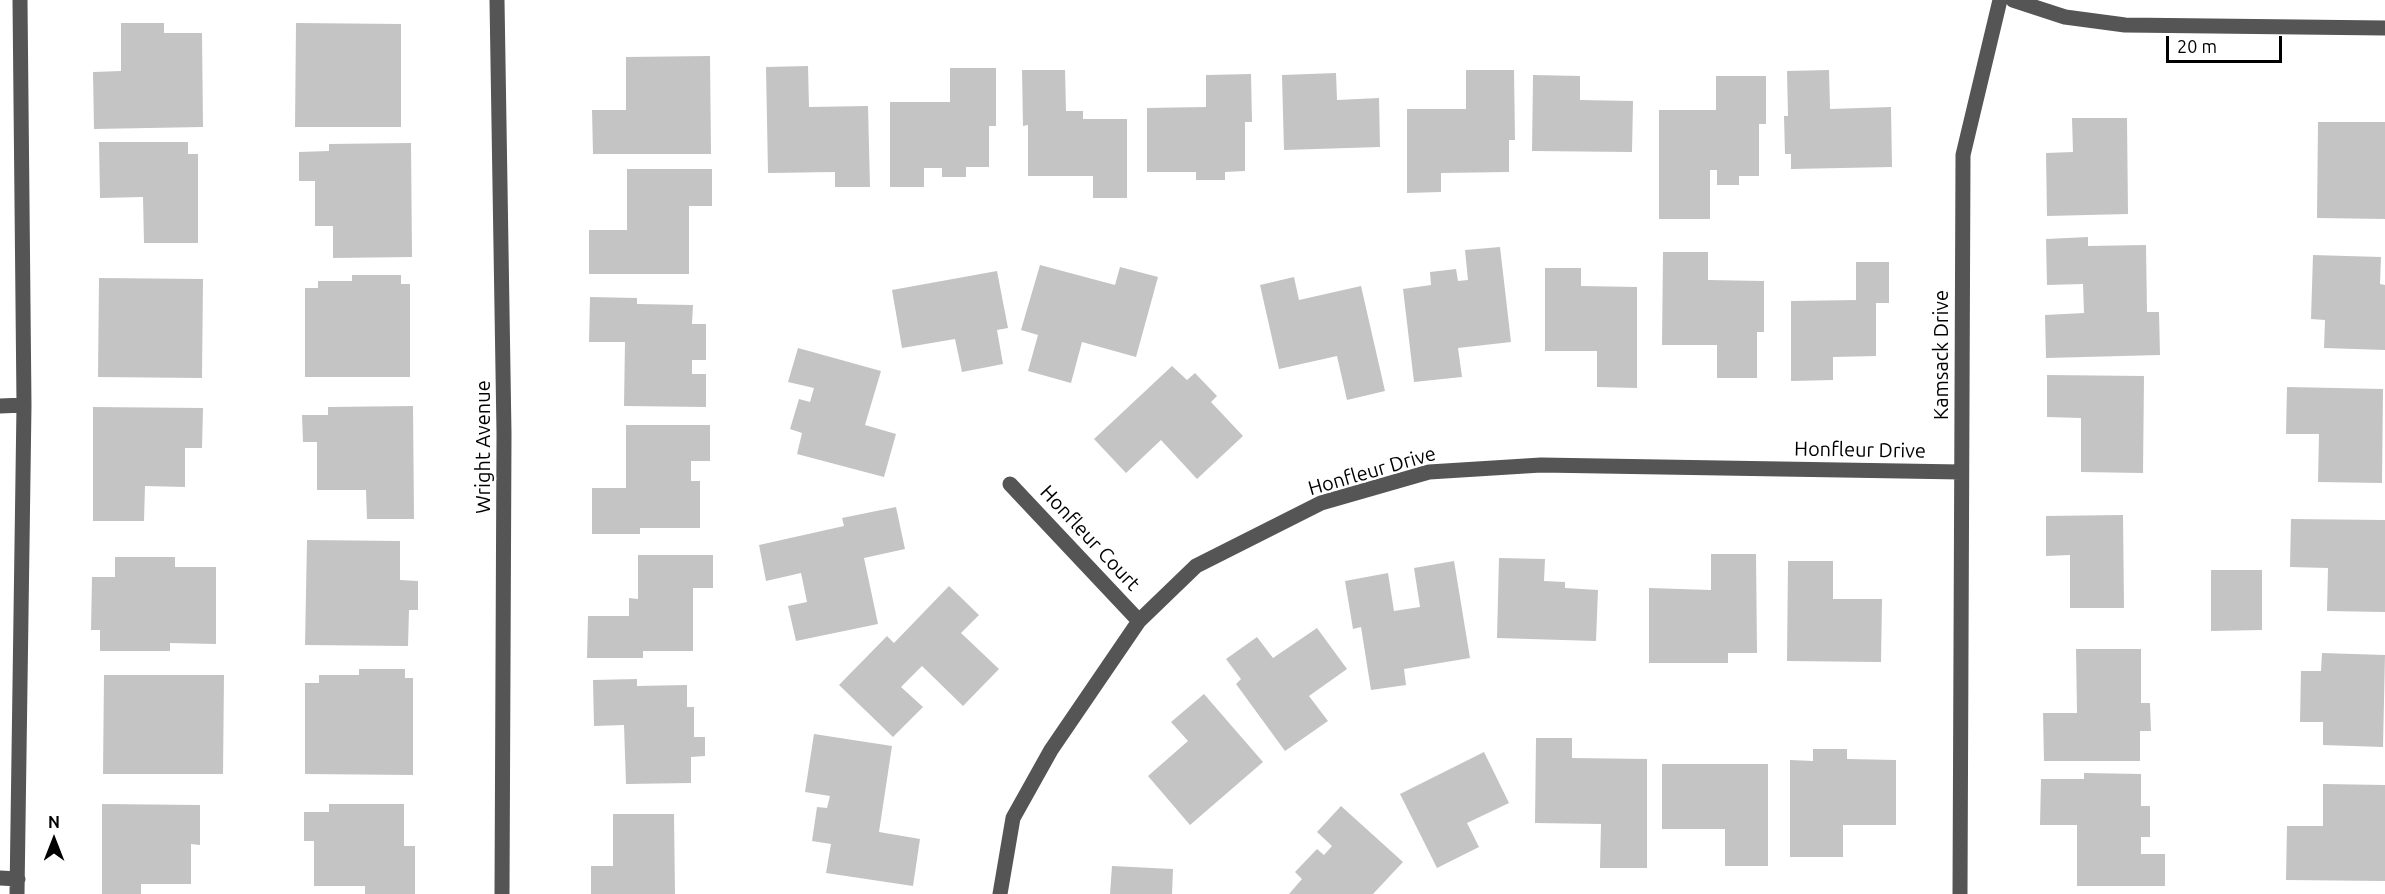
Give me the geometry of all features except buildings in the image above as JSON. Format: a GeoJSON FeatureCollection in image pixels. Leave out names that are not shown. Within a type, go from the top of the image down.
{"type":"FeatureCollection","features":[{"type":"Feature","properties":{"kind":"street"},"geometry":{"type":"LineString","coordinates":[[0,878],[17,886],[24,405],[20,0]]}},
{"type":"Feature","properties":{"kind":"street","name":"Wright Avenue"},"geometry":{"type":"LineString","coordinates":[[497,0],[504,432],[502,894]]}},
{"type":"Feature","properties":{"kind":"street","name":"Kamsack Drive"},"geometry":{"type":"LineString","coordinates":[[1960,894],[1963,155],[2000,0]]}},
{"type":"Feature","properties":{"kind":"street"},"geometry":{"type":"LineString","coordinates":[[2013,0],[2066,17],[2125,25],[2385,28]]}},
{"type":"Feature","properties":{"kind":"street"},"geometry":{"type":"LineString","coordinates":[[0,406],[24,405]]}},
{"type":"Feature","properties":{"kind":"street","name":"Honfleur Drive"},"geometry":{"type":"LineString","coordinates":[[1000,894],[1013,818],[1050,750],[1139,621],[1196,566],[1321,503],[1429,472],[1541,465],[1961,472]]}},
{"type":"Feature","properties":{"kind":"street","name":"Honfleur Court"},"geometry":{"type":"LineString","coordinates":[[1010,484],[1139,621]]}}]}
